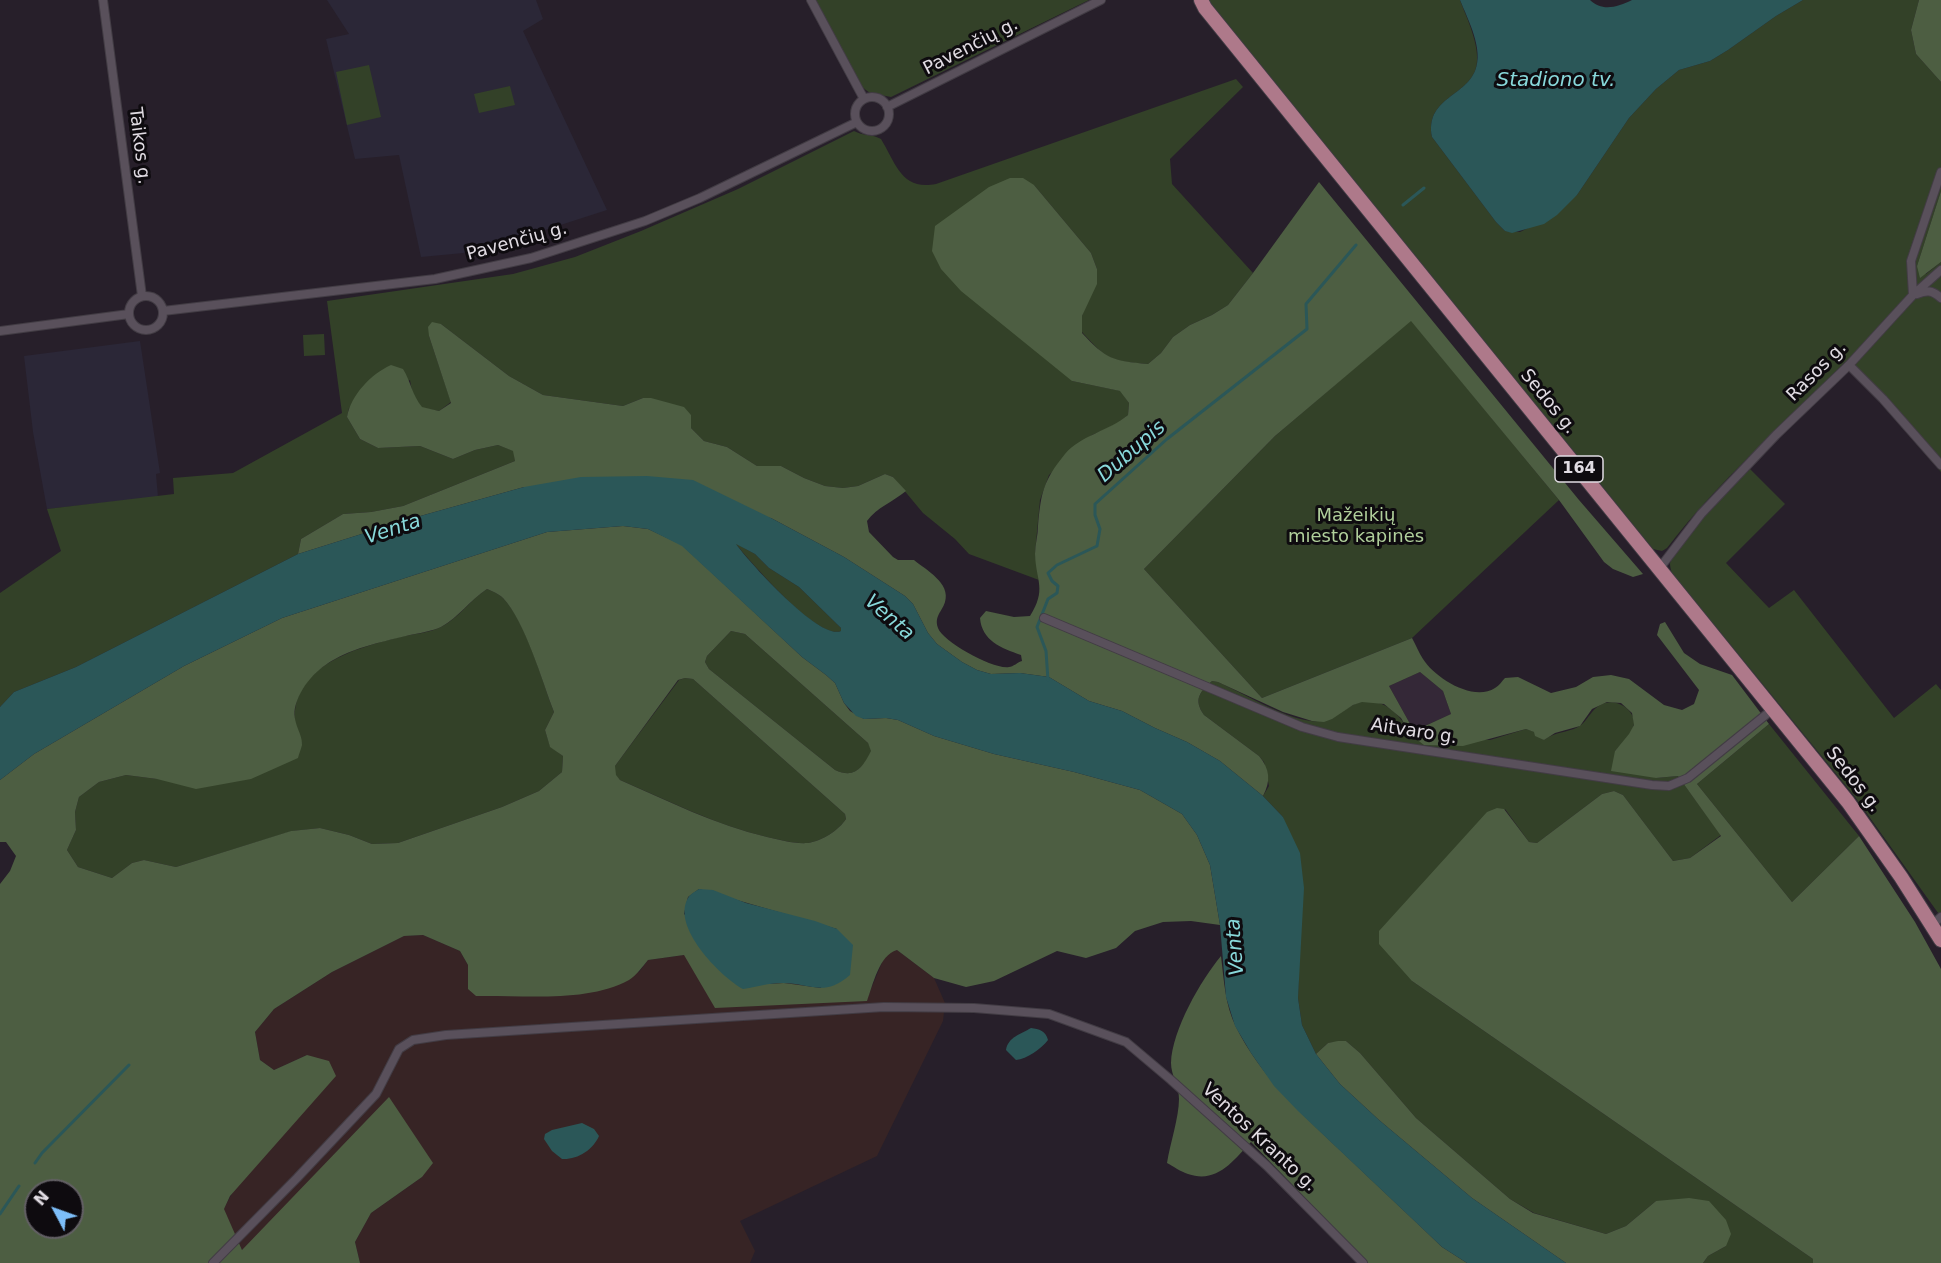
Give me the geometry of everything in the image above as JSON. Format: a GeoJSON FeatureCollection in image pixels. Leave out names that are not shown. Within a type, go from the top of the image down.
{"type":"FeatureCollection","features":[{"type":"Feature","properties":{"kind":"main road","name":"Sedos g."},"geometry":{"type":"LineString","coordinates":[[1200,3],[1874,836],[1936,921],[1941,940]]}},
{"type":"Feature","properties":{"kind":"street","name":"Taikos g."},"geometry":{"type":"LineString","coordinates":[[104,0],[142,296]]}},
{"type":"Feature","properties":{"kind":"street"},"geometry":{"type":"LineString","coordinates":[[811,0],[864,99]]}},
{"type":"Feature","properties":{"kind":"street","name":"Pavenčių g."},"geometry":{"type":"LineString","coordinates":[[888,107],[1101,0]]}},
{"type":"Feature","properties":{"kind":"street"},"geometry":{"type":"LineString","coordinates":[[875,97],[888,107],[889,117],[880,128],[870,131],[857,122],[855,112],[864,99],[875,97]]}},
{"type":"Feature","properties":{"kind":"street","name":"Pavenčių g."},"geometry":{"type":"LineString","coordinates":[[163,311],[435,279],[531,258],[645,221],[700,198],[857,122]]}},
{"type":"Feature","properties":{"kind":"street"},"geometry":{"type":"LineString","coordinates":[[1941,172],[1911,261],[1913,295],[1927,290],[1941,298]]}},
{"type":"Feature","properties":{"kind":"street","name":"Rasos g."},"geometry":{"type":"LineString","coordinates":[[1659,569],[1701,514],[1776,435],[1849,365],[1913,295],[1941,270]]}},
{"type":"Feature","properties":{"kind":"street"},"geometry":{"type":"LineString","coordinates":[[142,296],[156,299],[163,311],[159,324],[146,330],[136,327],[129,314],[131,305],[142,296]]}},
{"type":"Feature","properties":{"kind":"street"},"geometry":{"type":"LineString","coordinates":[[0,332],[129,314]]}},
{"type":"Feature","properties":{"kind":"street"},"geometry":{"type":"LineString","coordinates":[[1849,365],[1883,399],[1941,465]]}},
{"type":"Feature","properties":{"kind":"street","name":"Aitvaro g."},"geometry":{"type":"LineString","coordinates":[[1044,618],[1302,727],[1329,734],[1652,785],[1669,786],[1688,778],[1773,709]]}},
{"type":"Feature","properties":{"kind":"street","name":"Ventos Kranto g."},"geometry":{"type":"LineString","coordinates":[[213,1263],[376,1094],[387,1076],[394,1056],[399,1049],[413,1040],[446,1035],[906,1007],[974,1008],[1049,1014],[1126,1042],[1267,1166],[1363,1263]]}},
{"type":"Feature","properties":{"kind":"shaded area"},"geometry":{"type":"Polygon","coordinates":[[[327,0],[536,0],[543,19],[523,31],[607,210],[517,239],[463,253],[421,257],[399,155],[355,159],[326,39],[349,34],[327,0]]]}},
{"type":"Feature","properties":{"kind":"shaded area"},"geometry":{"type":"Polygon","coordinates":[[[1919,0],[1941,0],[1941,82],[1916,54],[1911,30],[1919,0]]]}},
{"type":"Feature","properties":{"kind":"shaded area"},"geometry":{"type":"Polygon","coordinates":[[[1010,178],[1023,178],[1034,185],[1091,253],[1097,269],[1097,284],[1082,316],[1082,333],[1111,357],[1126,362],[1148,364],[1161,353],[1173,337],[1190,325],[1228,305],[1319,182],[1579,500],[1643,574],[1633,577],[1613,569],[1604,562],[1559,500],[1411,321],[1275,436],[1144,569],[1262,698],[1412,638],[1422,657],[1436,674],[1466,690],[1486,692],[1496,687],[1505,678],[1518,677],[1551,693],[1576,687],[1593,677],[1611,675],[1629,679],[1664,705],[1682,710],[1694,704],[1699,690],[1657,635],[1660,624],[1665,622],[1684,653],[1700,664],[1732,675],[1769,724],[1697,784],[1792,902],[1859,836],[1915,922],[1941,969],[1941,1263],[1813,1263],[1813,1259],[1412,981],[1379,944],[1379,931],[1487,812],[1497,808],[1504,809],[1529,842],[1537,843],[1602,794],[1614,791],[1623,795],[1673,861],[1690,858],[1721,836],[1678,776],[1656,778],[1611,771],[1615,751],[1634,725],[1632,713],[1621,703],[1607,702],[1592,709],[1580,726],[1555,733],[1544,740],[1526,729],[1463,746],[1424,745],[1411,735],[1401,718],[1384,704],[1362,702],[1353,705],[1332,719],[1324,722],[1312,721],[1283,712],[1212,681],[1199,696],[1201,709],[1204,715],[1263,761],[1268,775],[1263,796],[1220,761],[1187,742],[1122,711],[1089,701],[1049,677],[1020,673],[991,674],[962,662],[937,644],[928,633],[913,604],[905,596],[844,557],[771,518],[524,487],[406,520],[298,554],[301,539],[343,514],[403,506],[515,461],[513,451],[498,445],[475,450],[453,459],[420,446],[378,448],[360,439],[347,417],[349,409],[363,386],[376,374],[391,365],[403,369],[422,407],[439,411],[451,403],[429,336],[428,327],[432,322],[441,324],[509,376],[543,395],[623,406],[643,398],[651,398],[684,407],[691,415],[691,428],[704,441],[727,447],[757,466],[781,466],[825,486],[843,488],[858,486],[885,474],[893,477],[906,491],[871,516],[867,521],[869,532],[893,557],[898,560],[914,560],[941,583],[946,595],[937,620],[938,628],[949,640],[981,660],[1002,667],[1009,667],[1022,661],[1021,655],[1000,646],[989,638],[984,632],[980,618],[986,611],[1014,617],[1030,616],[1039,592],[1035,551],[1044,488],[1065,454],[1079,442],[1128,415],[1129,403],[1120,391],[1072,381],[961,291],[941,269],[932,251],[935,226],[989,187],[1010,178]],[[1420,672],[1389,686],[1414,731],[1451,714],[1443,691],[1420,672]]]}},
{"type":"Feature","properties":{"kind":"shaded area"},"geometry":{"type":"Polygon","coordinates":[[[1941,191],[1941,262],[1920,278],[1917,266],[1941,191]]]}},
{"type":"Feature","properties":{"kind":"shaded area"},"geometry":{"type":"Polygon","coordinates":[[[140,341],[160,473],[156,474],[158,497],[47,509],[33,432],[24,356],[140,341]]]}},
{"type":"Feature","properties":{"kind":"shaded area"},"geometry":{"type":"Polygon","coordinates":[[[623,526],[648,529],[682,545],[802,657],[835,683],[850,711],[864,719],[898,720],[934,736],[994,754],[1140,790],[1182,814],[1197,835],[1210,865],[1220,925],[1191,921],[1163,922],[1135,931],[1116,948],[1086,958],[1057,951],[994,981],[966,987],[934,978],[897,950],[881,964],[867,1001],[715,1008],[684,955],[648,960],[629,980],[594,992],[554,996],[476,996],[468,989],[468,965],[460,951],[423,935],[404,936],[332,972],[274,1009],[255,1032],[260,1060],[274,1070],[307,1055],[329,1061],[336,1076],[230,1196],[224,1209],[242,1250],[389,1097],[433,1163],[422,1177],[371,1213],[355,1242],[360,1263],[0,1263],[0,884],[10,871],[16,856],[6,842],[0,842],[0,780],[34,754],[184,666],[282,618],[547,532],[623,526]],[[487,589],[441,627],[360,648],[344,654],[316,672],[306,685],[295,708],[295,720],[302,740],[298,758],[251,779],[196,789],[157,779],[126,775],[99,782],[79,797],[75,812],[76,830],[67,850],[78,867],[112,878],[132,863],[144,860],[176,867],[291,831],[320,828],[349,835],[372,844],[398,843],[502,807],[539,791],[562,772],[563,756],[550,747],[545,730],[554,712],[519,621],[500,595],[487,589]],[[731,631],[707,656],[705,662],[709,669],[835,770],[848,773],[861,767],[871,751],[868,743],[745,634],[731,631]],[[693,679],[678,680],[615,766],[616,775],[620,780],[711,819],[787,842],[808,843],[819,840],[843,823],[846,819],[845,814],[693,679]],[[699,889],[688,897],[684,914],[769,984],[784,983],[821,988],[837,929],[699,889]]]}},
{"type":"Feature","properties":{"kind":"shaded area"},"geometry":{"type":"Polygon","coordinates":[[[1420,672],[1443,691],[1451,714],[1414,731],[1389,686],[1420,672]]]}},
{"type":"Feature","properties":{"kind":"shaded area"},"geometry":{"type":"Polygon","coordinates":[[[423,935],[460,951],[468,965],[468,989],[639,972],[648,960],[684,955],[866,1001],[883,960],[890,952],[897,950],[934,978],[945,1003],[943,1021],[877,1156],[740,1221],[755,1251],[750,1263],[360,1263],[355,1242],[371,1213],[422,1177],[242,1250],[223,1210],[307,1055],[274,1070],[260,1060],[255,1032],[274,1009],[332,972],[404,936],[423,935]]]}},
{"type":"Feature","properties":{"kind":"shaded area"},"geometry":{"type":"Polygon","coordinates":[[[1221,956],[1232,1019],[1246,1045],[1270,1079],[1312,1123],[1442,1247],[1467,1263],[1368,1263],[1251,1142],[1224,1169],[1208,1176],[1188,1174],[1167,1163],[1178,1114],[1178,1090],[1171,1068],[1176,1036],[1189,1006],[1221,956]]]}},
{"type":"Feature","properties":{"kind":"shaded area"},"geometry":{"type":"Polygon","coordinates":[[[1346,1041],[1360,1053],[1416,1118],[1510,1199],[1533,1213],[1606,1234],[1626,1226],[1656,1201],[1689,1198],[1709,1201],[1726,1220],[1731,1234],[1726,1246],[1708,1256],[1703,1263],[1566,1263],[1472,1198],[1340,1084],[1316,1054],[1328,1043],[1346,1041]]]}},
{"type":"Feature","properties":{"kind":"green space"},"geometry":{"type":"Polygon","coordinates":[[[816,0],[1089,0],[891,97],[870,93],[862,87],[816,0]]]}},
{"type":"Feature","properties":{"kind":"green space"},"geometry":{"type":"Polygon","coordinates":[[[1208,0],[1460,0],[1476,45],[1477,63],[1470,80],[1434,114],[1431,124],[1432,137],[1496,222],[1505,231],[1520,232],[1577,195],[1629,118],[1656,89],[1679,70],[1710,61],[1803,0],[1919,0],[1911,30],[1916,54],[1941,82],[1941,191],[1917,266],[1926,274],[1941,262],[1941,472],[1845,362],[1730,476],[1667,548],[1662,551],[1653,549],[1208,0]]]}},
{"type":"Feature","properties":{"kind":"green space"},"geometry":{"type":"Polygon","coordinates":[[[369,65],[381,117],[347,125],[336,72],[369,65]]]}},
{"type":"Feature","properties":{"kind":"green space"},"geometry":{"type":"Polygon","coordinates":[[[1236,79],[1243,87],[1170,159],[1172,184],[1253,273],[1228,305],[1190,325],[1173,337],[1161,353],[1148,364],[1126,362],[1110,357],[1082,332],[1082,316],[1097,269],[1091,253],[1034,185],[1072,381],[1121,391],[1129,403],[1128,415],[1117,424],[1092,435],[1049,475],[1040,500],[1035,553],[1039,580],[969,554],[955,539],[923,513],[893,477],[885,474],[858,486],[843,488],[825,486],[781,466],[757,466],[727,447],[704,441],[691,428],[691,415],[643,398],[623,406],[543,395],[509,376],[441,324],[429,336],[451,402],[439,411],[422,408],[413,397],[410,380],[349,408],[347,417],[360,439],[378,448],[420,446],[453,459],[475,450],[498,445],[514,451],[515,461],[403,506],[343,514],[301,539],[298,554],[76,667],[14,692],[0,707],[0,593],[61,551],[47,509],[174,494],[173,478],[233,473],[342,413],[327,301],[513,274],[575,257],[738,189],[854,131],[881,139],[901,174],[908,179],[924,185],[936,184],[1236,79]]]}},
{"type":"Feature","properties":{"kind":"green space"},"geometry":{"type":"Polygon","coordinates":[[[510,86],[515,105],[479,113],[474,94],[510,86]]]}},
{"type":"Feature","properties":{"kind":"green space","name":"Mažeikių miesto kapinės"},"geometry":{"type":"Polygon","coordinates":[[[1411,320],[1559,500],[1412,638],[1262,698],[1144,569],[1275,436],[1411,320]]]}},
{"type":"Feature","properties":{"kind":"green space"},"geometry":{"type":"Polygon","coordinates":[[[324,334],[325,355],[304,356],[303,335],[324,334]]]}},
{"type":"Feature","properties":{"kind":"green space"},"geometry":{"type":"Polygon","coordinates":[[[1750,469],[1785,504],[1726,563],[1769,608],[1794,590],[1894,718],[1936,684],[1941,690],[1941,917],[1855,797],[1672,573],[1670,564],[1682,543],[1750,469]]]}},
{"type":"Feature","properties":{"kind":"green space"},"geometry":{"type":"Polygon","coordinates":[[[735,543],[755,554],[769,568],[799,587],[841,628],[841,631],[830,631],[801,612],[785,598],[735,543]]]}},
{"type":"Feature","properties":{"kind":"green space"},"geometry":{"type":"Polygon","coordinates":[[[487,589],[503,598],[519,621],[533,652],[554,712],[545,730],[550,746],[563,756],[562,772],[539,791],[502,807],[398,843],[372,844],[349,835],[320,828],[292,831],[176,867],[144,860],[132,863],[112,878],[78,867],[67,850],[76,830],[75,812],[79,797],[99,782],[126,775],[157,779],[302,744],[295,722],[297,702],[304,686],[315,673],[330,662],[365,647],[441,627],[487,589]]]}},
{"type":"Feature","properties":{"kind":"green space"},"geometry":{"type":"Polygon","coordinates":[[[731,631],[745,634],[868,743],[872,751],[861,767],[848,773],[835,770],[709,669],[705,662],[707,656],[731,631]]]}},
{"type":"Feature","properties":{"kind":"green space"},"geometry":{"type":"Polygon","coordinates":[[[693,679],[845,814],[846,819],[843,823],[819,840],[808,843],[788,842],[748,832],[711,819],[620,780],[615,775],[615,766],[679,680],[693,679]]]}},
{"type":"Feature","properties":{"kind":"green space"},"geometry":{"type":"Polygon","coordinates":[[[1212,681],[1288,715],[1311,721],[1328,719],[1362,702],[1380,703],[1395,713],[1411,735],[1490,740],[1526,729],[1535,732],[1544,740],[1578,727],[1596,708],[1605,703],[1620,704],[1629,710],[1634,719],[1633,728],[1615,751],[1656,778],[1678,776],[1721,835],[1690,858],[1673,861],[1623,795],[1614,791],[1602,794],[1537,843],[1529,842],[1505,809],[1412,981],[1813,1259],[1813,1263],[1703,1263],[1708,1256],[1726,1246],[1656,1201],[1626,1226],[1606,1234],[1534,1213],[1510,1199],[1416,1118],[1360,1053],[1346,1041],[1328,1043],[1316,1054],[1302,1025],[1298,998],[1299,963],[1283,817],[1263,796],[1269,786],[1264,762],[1204,715],[1199,704],[1199,696],[1212,681]]]}},
{"type":"Feature","properties":{"kind":"green space"},"geometry":{"type":"Polygon","coordinates":[[[1769,724],[1859,836],[1792,902],[1697,784],[1769,724]]]}},
{"type":"Feature","properties":{"kind":"water","name":"Stadiono tv."},"geometry":{"type":"Polygon","coordinates":[[[1460,0],[1590,0],[1600,6],[1610,7],[1632,0],[1803,0],[1710,61],[1679,70],[1656,89],[1629,118],[1577,195],[1557,215],[1544,224],[1512,233],[1505,231],[1496,222],[1432,137],[1431,124],[1434,114],[1470,80],[1477,62],[1478,53],[1474,35],[1460,0]]]}},
{"type":"Feature","properties":{"kind":"water","name":"Venta"},"geometry":{"type":"Polygon","coordinates":[[[647,476],[693,480],[844,557],[905,596],[913,604],[928,633],[937,644],[977,670],[991,674],[1020,673],[1049,677],[1089,701],[1122,711],[1187,742],[1220,761],[1263,796],[1283,817],[1300,853],[1304,888],[1298,998],[1302,1025],[1316,1054],[1340,1084],[1379,1120],[1472,1198],[1566,1263],[1467,1263],[1442,1247],[1274,1086],[1235,1026],[1226,997],[1220,925],[1210,865],[1197,835],[1182,814],[1140,790],[994,754],[934,736],[898,720],[864,719],[856,716],[844,703],[835,683],[802,657],[682,546],[648,529],[623,526],[547,532],[282,618],[184,666],[34,754],[0,780],[0,707],[14,692],[76,667],[298,554],[406,520],[524,487],[581,477],[647,476]],[[736,544],[769,582],[802,613],[831,631],[841,631],[841,628],[799,587],[769,568],[755,554],[736,544]]]}},
{"type":"Feature","properties":{"kind":"water"},"geometry":{"type":"Polygon","coordinates":[[[699,889],[713,890],[746,903],[837,929],[853,945],[850,975],[841,982],[824,988],[782,983],[743,989],[733,983],[700,950],[686,923],[685,910],[689,897],[699,889]]]}},
{"type":"Feature","properties":{"kind":"water"},"geometry":{"type":"Polygon","coordinates":[[[1031,1028],[1042,1031],[1048,1040],[1042,1047],[1025,1058],[1016,1060],[1006,1050],[1007,1046],[1015,1036],[1031,1028]]]}},
{"type":"Feature","properties":{"kind":"water"},"geometry":{"type":"Polygon","coordinates":[[[582,1123],[594,1129],[599,1136],[589,1150],[579,1156],[562,1159],[552,1151],[544,1139],[545,1134],[552,1130],[582,1123]]]}},
{"type":"Feature","properties":{"kind":"waterway"},"geometry":{"type":"LineString","coordinates":[[1403,205],[1424,188]]}},
{"type":"Feature","properties":{"kind":"waterway","name":"Dubupis"},"geometry":{"type":"LineString","coordinates":[[1048,680],[1046,651],[1037,627],[1048,599],[1057,593],[1058,586],[1048,573],[1057,565],[1097,546],[1100,529],[1095,515],[1095,504],[1167,439],[1307,329],[1306,304],[1356,245]]}},
{"type":"Feature","properties":{"kind":"waterway"},"geometry":{"type":"LineString","coordinates":[[35,1163],[42,1153],[129,1065]]}},
{"type":"Feature","properties":{"kind":"waterway"},"geometry":{"type":"LineString","coordinates":[[0,1214],[19,1186]]}}]}
